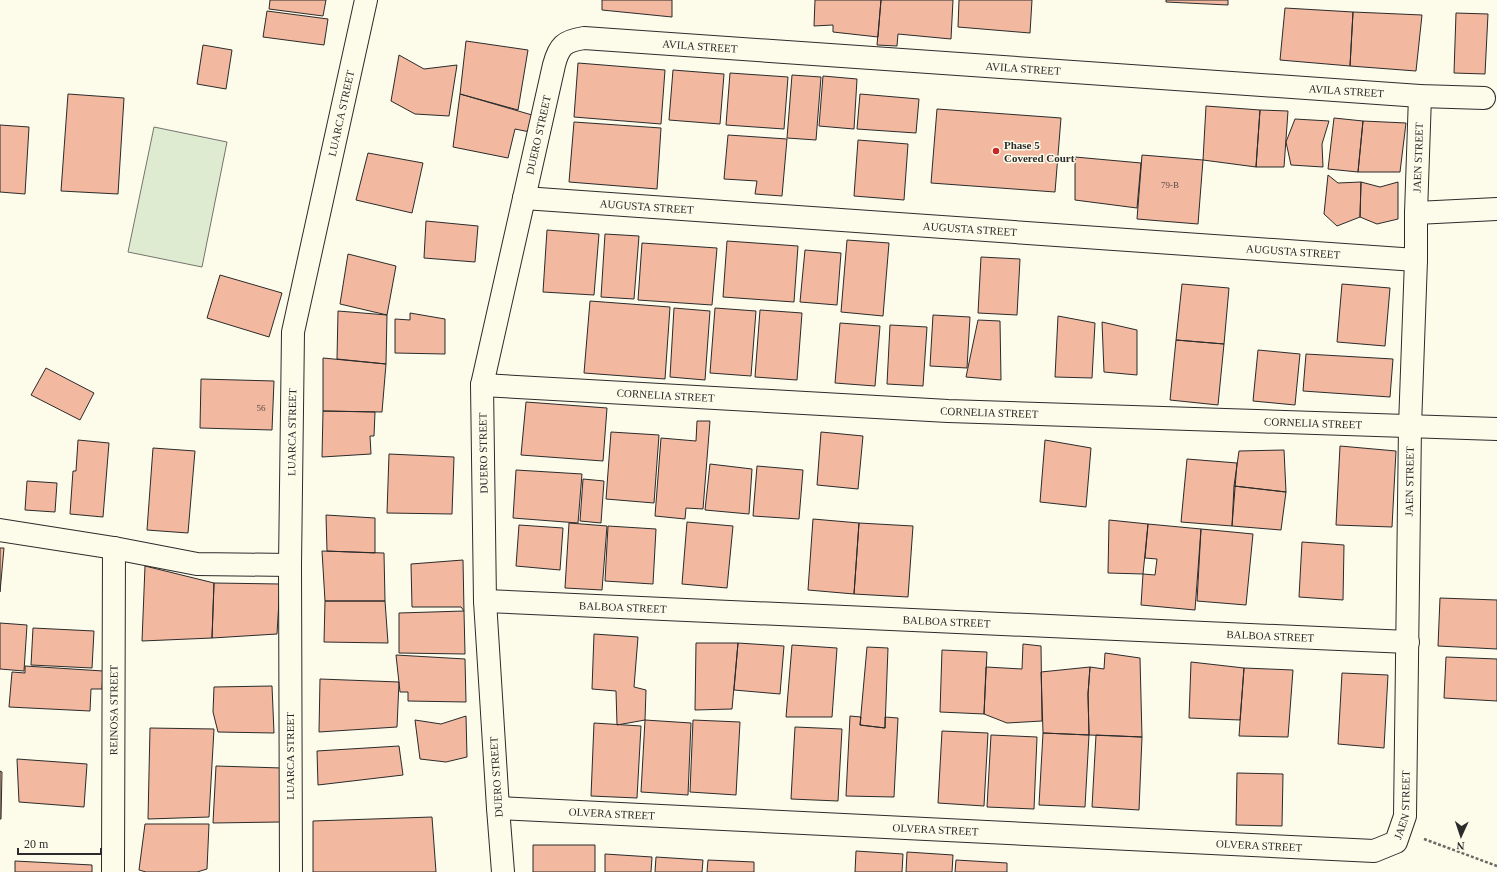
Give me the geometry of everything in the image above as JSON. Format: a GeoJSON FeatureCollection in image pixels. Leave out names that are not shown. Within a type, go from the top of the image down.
{"type":"FeatureCollection","features":[{"type":"Feature","properties":{"kind":"street","name":"LUARCA STREET"},"geometry":{"type":"LineString","coordinates":[[291,872],[290,565],[293,332],[366,0]]}},
{"type":"Feature","properties":{"kind":"street","name":"AVILA STREET"},"geometry":{"type":"LineString","coordinates":[[564,44],[584,38],[1420,96],[1484,98]]}},
{"type":"Feature","properties":{"kind":"street","name":"DUERO STREET"},"geometry":{"type":"LineString","coordinates":[[503,872],[485,601],[482,385],[554,65],[557,53],[564,44]]}},
{"type":"Feature","properties":{"kind":"street","name":"JAEN STREET"},"geometry":{"type":"LineString","coordinates":[[1374,851],[1396,842],[1405,816],[1410,426],[1420,96]]}},
{"type":"Feature","properties":{"kind":"street","name":"AUGUSTA STREET"},"geometry":{"type":"LineString","coordinates":[[524,198],[1416,260]]}},
{"type":"Feature","properties":{"kind":"street"},"geometry":{"type":"LineString","coordinates":[[1416,213],[1497,209]]}},
{"type":"Feature","properties":{"kind":"street","name":"CORNELIA STREET"},"geometry":{"type":"LineString","coordinates":[[482,385],[948,411],[1497,429]]}},
{"type":"Feature","properties":{"kind":"street"},"geometry":{"type":"LineString","coordinates":[[0,530],[114,548],[197,564],[290,565]]}},
{"type":"Feature","properties":{"kind":"street","name":"REINOSA STREET"},"geometry":{"type":"LineString","coordinates":[[113,872],[114,548]]}},
{"type":"Feature","properties":{"kind":"street","name":"BALBOA STREET"},"geometry":{"type":"LineString","coordinates":[[485,601],[1408,642]]}},
{"type":"Feature","properties":{"kind":"street","name":"OLVERA STREET"},"geometry":{"type":"LineString","coordinates":[[498,808],[1374,851]]}},
{"type":"Feature","properties":{"kind":"path"},"geometry":{"type":"LineString","coordinates":[[1400,831],[1497,866]]}},
{"type":"Feature","properties":{"kind":"green space"},"geometry":{"type":"Polygon","coordinates":[[[154,127],[227,142],[202,267],[128,252],[154,127]]]}},
{"type":"Feature","properties":{"kind":"building"},"geometry":{"type":"Polygon","coordinates":[[[270,0],[326,0],[323,16],[269,9],[270,0]]]}},
{"type":"Feature","properties":{"kind":"building"},"geometry":{"type":"Polygon","coordinates":[[[602,0],[672,0],[672,17],[602,10],[602,0]]]}},
{"type":"Feature","properties":{"kind":"building"},"geometry":{"type":"Polygon","coordinates":[[[815,0],[881,0],[878,37],[833,32],[833,25],[814,26],[815,0]]]}},
{"type":"Feature","properties":{"kind":"building"},"geometry":{"type":"Polygon","coordinates":[[[881,0],[953,0],[951,39],[898,34],[897,46],[877,45],[881,0]]]}},
{"type":"Feature","properties":{"kind":"building"},"geometry":{"type":"Polygon","coordinates":[[[959,0],[1032,0],[1030,33],[958,27],[959,0]]]}},
{"type":"Feature","properties":{"kind":"building"},"geometry":{"type":"Polygon","coordinates":[[[1166,0],[1228,0],[1228,5],[1166,2],[1166,0]]]}},
{"type":"Feature","properties":{"kind":"building"},"geometry":{"type":"Polygon","coordinates":[[[1285,8],[1353,12],[1350,66],[1280,60],[1285,8]]]}},
{"type":"Feature","properties":{"kind":"building"},"geometry":{"type":"Polygon","coordinates":[[[267,11],[328,19],[324,45],[263,37],[267,11]]]}},
{"type":"Feature","properties":{"kind":"building"},"geometry":{"type":"Polygon","coordinates":[[[1353,12],[1422,15],[1416,71],[1350,66],[1353,12]]]}},
{"type":"Feature","properties":{"kind":"building"},"geometry":{"type":"Polygon","coordinates":[[[1456,13],[1488,14],[1485,74],[1454,73],[1456,13]]]}},
{"type":"Feature","properties":{"kind":"building"},"geometry":{"type":"Polygon","coordinates":[[[466,41],[528,50],[518,110],[460,94],[466,41]]]}},
{"type":"Feature","properties":{"kind":"building"},"geometry":{"type":"Polygon","coordinates":[[[203,45],[232,50],[226,89],[197,84],[203,45]]]}},
{"type":"Feature","properties":{"kind":"building"},"geometry":{"type":"Polygon","coordinates":[[[399,55],[424,69],[457,65],[449,116],[415,114],[391,101],[399,55]]]}},
{"type":"Feature","properties":{"kind":"building"},"geometry":{"type":"Polygon","coordinates":[[[578,63],[665,70],[661,124],[574,117],[578,63]]]}},
{"type":"Feature","properties":{"kind":"building"},"geometry":{"type":"Polygon","coordinates":[[[673,70],[724,74],[720,124],[669,120],[673,70]]]}},
{"type":"Feature","properties":{"kind":"building"},"geometry":{"type":"Polygon","coordinates":[[[730,73],[788,77],[784,129],[726,125],[730,73]]]}},
{"type":"Feature","properties":{"kind":"building"},"geometry":{"type":"Polygon","coordinates":[[[792,75],[821,77],[816,140],[787,138],[792,75]]]}},
{"type":"Feature","properties":{"kind":"building"},"geometry":{"type":"Polygon","coordinates":[[[823,76],[857,79],[854,129],[819,126],[823,76]]]}},
{"type":"Feature","properties":{"kind":"building"},"geometry":{"type":"Polygon","coordinates":[[[68,94],[124,98],[118,194],[61,191],[68,94]]]}},
{"type":"Feature","properties":{"kind":"building"},"geometry":{"type":"Polygon","coordinates":[[[460,94],[532,115],[530,132],[515,129],[508,158],[453,147],[460,94]]]}},
{"type":"Feature","properties":{"kind":"building"},"geometry":{"type":"Polygon","coordinates":[[[860,94],[919,99],[916,133],[857,129],[860,94]]]}},
{"type":"Feature","properties":{"kind":"building"},"geometry":{"type":"Polygon","coordinates":[[[1206,106],[1260,110],[1256,167],[1203,160],[1206,106]]]}},
{"type":"Feature","properties":{"kind":"building","name":"Phase 5 Covered Court"},"geometry":{"type":"Polygon","coordinates":[[[937,109],[1061,118],[1055,192],[931,183],[937,109]]]}},
{"type":"Feature","properties":{"kind":"building"},"geometry":{"type":"Polygon","coordinates":[[[1260,110],[1288,111],[1284,167],[1256,167],[1260,110]]]}},
{"type":"Feature","properties":{"kind":"building"},"geometry":{"type":"Polygon","coordinates":[[[1334,118],[1363,121],[1358,172],[1328,169],[1334,118]]]}},
{"type":"Feature","properties":{"kind":"building"},"geometry":{"type":"Polygon","coordinates":[[[1295,119],[1329,121],[1322,144],[1323,167],[1291,165],[1286,142],[1295,119]]]}},
{"type":"Feature","properties":{"kind":"building"},"geometry":{"type":"Polygon","coordinates":[[[1363,121],[1406,123],[1400,172],[1358,172],[1363,121]]]}},
{"type":"Feature","properties":{"kind":"building"},"geometry":{"type":"Polygon","coordinates":[[[574,122],[661,128],[657,189],[569,182],[574,122]]]}},
{"type":"Feature","properties":{"kind":"building"},"geometry":{"type":"Polygon","coordinates":[[[0,125],[29,127],[25,194],[0,192],[0,125]]]}},
{"type":"Feature","properties":{"kind":"building"},"geometry":{"type":"Polygon","coordinates":[[[728,135],[787,139],[782,196],[755,194],[757,181],[724,179],[728,135]]]}},
{"type":"Feature","properties":{"kind":"building"},"geometry":{"type":"Polygon","coordinates":[[[858,140],[908,144],[904,200],[854,196],[858,140]]]}},
{"type":"Feature","properties":{"kind":"building"},"geometry":{"type":"Polygon","coordinates":[[[368,153],[423,163],[412,213],[356,200],[368,153]]]}},
{"type":"Feature","properties":{"kind":"building"},"geometry":{"type":"Polygon","coordinates":[[[1142,155],[1203,160],[1198,224],[1137,219],[1142,155]]]}},
{"type":"Feature","properties":{"kind":"building"},"geometry":{"type":"Polygon","coordinates":[[[1075,157],[1141,163],[1137,208],[1075,200],[1075,157]]]}},
{"type":"Feature","properties":{"kind":"building"},"geometry":{"type":"Polygon","coordinates":[[[1328,175],[1338,183],[1361,182],[1360,217],[1337,226],[1324,214],[1328,175]]]}},
{"type":"Feature","properties":{"kind":"building"},"geometry":{"type":"Polygon","coordinates":[[[1361,182],[1380,187],[1398,182],[1398,219],[1377,224],[1360,217],[1361,182]]]}},
{"type":"Feature","properties":{"kind":"building"},"geometry":{"type":"Polygon","coordinates":[[[426,221],[478,226],[475,262],[424,258],[426,221]]]}},
{"type":"Feature","properties":{"kind":"building"},"geometry":{"type":"Polygon","coordinates":[[[547,230],[599,234],[594,295],[543,292],[547,230]]]}},
{"type":"Feature","properties":{"kind":"building"},"geometry":{"type":"Polygon","coordinates":[[[605,234],[639,236],[634,299],[601,297],[605,234]]]}},
{"type":"Feature","properties":{"kind":"building"},"geometry":{"type":"Polygon","coordinates":[[[847,240],[889,243],[883,316],[841,312],[847,240]]]}},
{"type":"Feature","properties":{"kind":"building"},"geometry":{"type":"Polygon","coordinates":[[[727,241],[798,246],[794,302],[723,297],[727,241]]]}},
{"type":"Feature","properties":{"kind":"building"},"geometry":{"type":"Polygon","coordinates":[[[642,243],[717,248],[712,305],[638,300],[642,243]]]}},
{"type":"Feature","properties":{"kind":"building"},"geometry":{"type":"Polygon","coordinates":[[[805,250],[841,253],[837,305],[800,302],[805,250]]]}},
{"type":"Feature","properties":{"kind":"building"},"geometry":{"type":"Polygon","coordinates":[[[348,254],[396,266],[387,315],[340,304],[348,254]]]}},
{"type":"Feature","properties":{"kind":"building"},"geometry":{"type":"Polygon","coordinates":[[[981,257],[1020,259],[1017,315],[978,313],[981,257]]]}},
{"type":"Feature","properties":{"kind":"building"},"geometry":{"type":"Polygon","coordinates":[[[220,275],[282,293],[269,337],[207,318],[220,275]]]}},
{"type":"Feature","properties":{"kind":"building"},"geometry":{"type":"Polygon","coordinates":[[[1182,284],[1229,288],[1224,344],[1176,340],[1182,284]]]}},
{"type":"Feature","properties":{"kind":"building"},"geometry":{"type":"Polygon","coordinates":[[[1342,284],[1390,288],[1385,346],[1337,342],[1342,284]]]}},
{"type":"Feature","properties":{"kind":"building"},"geometry":{"type":"Polygon","coordinates":[[[590,301],[670,307],[665,379],[584,373],[590,301]]]}},
{"type":"Feature","properties":{"kind":"building"},"geometry":{"type":"Polygon","coordinates":[[[674,308],[710,311],[705,380],[670,377],[674,308]]]}},
{"type":"Feature","properties":{"kind":"building"},"geometry":{"type":"Polygon","coordinates":[[[715,308],[756,311],[751,376],[710,373],[715,308]]]}},
{"type":"Feature","properties":{"kind":"building"},"geometry":{"type":"Polygon","coordinates":[[[760,310],[802,313],[797,380],[755,377],[760,310]]]}},
{"type":"Feature","properties":{"kind":"building"},"geometry":{"type":"Polygon","coordinates":[[[338,311],[387,315],[386,364],[337,359],[338,311]]]}},
{"type":"Feature","properties":{"kind":"building"},"geometry":{"type":"Polygon","coordinates":[[[410,313],[445,319],[445,354],[395,353],[395,319],[410,320],[410,313]]]}},
{"type":"Feature","properties":{"kind":"building"},"geometry":{"type":"Polygon","coordinates":[[[933,315],[970,317],[967,368],[930,366],[933,315]]]}},
{"type":"Feature","properties":{"kind":"building"},"geometry":{"type":"Polygon","coordinates":[[[1058,316],[1095,323],[1092,378],[1055,377],[1058,316]]]}},
{"type":"Feature","properties":{"kind":"building"},"geometry":{"type":"Polygon","coordinates":[[[978,320],[1000,321],[1001,380],[966,377],[978,320]]]}},
{"type":"Feature","properties":{"kind":"building"},"geometry":{"type":"Polygon","coordinates":[[[1102,322],[1137,330],[1137,375],[1104,372],[1102,322]]]}},
{"type":"Feature","properties":{"kind":"building"},"geometry":{"type":"Polygon","coordinates":[[[840,323],[880,326],[875,386],[835,383],[840,323]]]}},
{"type":"Feature","properties":{"kind":"building"},"geometry":{"type":"Polygon","coordinates":[[[890,325],[927,327],[923,386],[887,384],[890,325]]]}},
{"type":"Feature","properties":{"kind":"building"},"geometry":{"type":"Polygon","coordinates":[[[1176,340],[1224,344],[1218,405],[1170,400],[1176,340]]]}},
{"type":"Feature","properties":{"kind":"building"},"geometry":{"type":"Polygon","coordinates":[[[1258,350],[1300,354],[1295,405],[1253,401],[1258,350]]]}},
{"type":"Feature","properties":{"kind":"building"},"geometry":{"type":"Polygon","coordinates":[[[1306,354],[1393,359],[1390,397],[1303,391],[1306,354]]]}},
{"type":"Feature","properties":{"kind":"building"},"geometry":{"type":"Polygon","coordinates":[[[323,358],[386,364],[382,412],[323,411],[323,358]]]}},
{"type":"Feature","properties":{"kind":"building"},"geometry":{"type":"Polygon","coordinates":[[[46,368],[94,393],[80,420],[31,395],[46,368]]]}},
{"type":"Feature","properties":{"kind":"building"},"geometry":{"type":"Polygon","coordinates":[[[201,379],[274,381],[272,430],[200,428],[201,379]]]}},
{"type":"Feature","properties":{"kind":"building"},"geometry":{"type":"Polygon","coordinates":[[[526,402],[607,408],[603,461],[521,455],[526,402]]]}},
{"type":"Feature","properties":{"kind":"building"},"geometry":{"type":"Polygon","coordinates":[[[323,411],[375,412],[374,436],[370,436],[371,454],[322,457],[323,411]]]}},
{"type":"Feature","properties":{"kind":"building"},"geometry":{"type":"Polygon","coordinates":[[[697,421],[710,421],[703,509],[686,508],[685,519],[655,516],[661,438],[696,441],[697,421]]]}},
{"type":"Feature","properties":{"kind":"building"},"geometry":{"type":"Polygon","coordinates":[[[611,432],[659,435],[654,503],[606,499],[611,432]]]}},
{"type":"Feature","properties":{"kind":"building"},"geometry":{"type":"Polygon","coordinates":[[[821,432],[863,436],[858,489],[817,485],[821,432]]]}},
{"type":"Feature","properties":{"kind":"building"},"geometry":{"type":"Polygon","coordinates":[[[78,440],[109,443],[103,517],[70,514],[73,471],[76,471],[78,440]]]}},
{"type":"Feature","properties":{"kind":"building"},"geometry":{"type":"Polygon","coordinates":[[[1045,440],[1091,448],[1086,507],[1040,502],[1045,440]]]}},
{"type":"Feature","properties":{"kind":"building"},"geometry":{"type":"Polygon","coordinates":[[[1340,446],[1396,451],[1392,527],[1336,525],[1340,446]]]}},
{"type":"Feature","properties":{"kind":"building"},"geometry":{"type":"Polygon","coordinates":[[[153,448],[195,451],[188,533],[147,530],[153,448]]]}},
{"type":"Feature","properties":{"kind":"building"},"geometry":{"type":"Polygon","coordinates":[[[1284,450],[1286,492],[1234,486],[1239,451],[1284,450]]]}},
{"type":"Feature","properties":{"kind":"building"},"geometry":{"type":"Polygon","coordinates":[[[389,454],[454,457],[452,514],[387,513],[389,454]]]}},
{"type":"Feature","properties":{"kind":"building"},"geometry":{"type":"Polygon","coordinates":[[[1187,459],[1237,463],[1232,526],[1181,522],[1187,459]]]}},
{"type":"Feature","properties":{"kind":"building"},"geometry":{"type":"Polygon","coordinates":[[[710,464],[752,469],[749,514],[705,510],[710,464]]]}},
{"type":"Feature","properties":{"kind":"building"},"geometry":{"type":"Polygon","coordinates":[[[757,466],[803,470],[799,519],[753,516],[757,466]]]}},
{"type":"Feature","properties":{"kind":"building"},"geometry":{"type":"Polygon","coordinates":[[[516,470],[582,474],[578,523],[513,518],[516,470]]]}},
{"type":"Feature","properties":{"kind":"building"},"geometry":{"type":"Polygon","coordinates":[[[583,479],[604,481],[601,523],[580,521],[583,479]]]}},
{"type":"Feature","properties":{"kind":"building"},"geometry":{"type":"Polygon","coordinates":[[[27,481],[57,483],[55,512],[25,510],[27,481]]]}},
{"type":"Feature","properties":{"kind":"building"},"geometry":{"type":"Polygon","coordinates":[[[1234,486],[1286,492],[1281,530],[1232,526],[1234,486]]]}},
{"type":"Feature","properties":{"kind":"building"},"geometry":{"type":"Polygon","coordinates":[[[326,515],[375,518],[375,553],[327,551],[326,515]]]}},
{"type":"Feature","properties":{"kind":"building"},"geometry":{"type":"Polygon","coordinates":[[[813,519],[859,523],[854,594],[808,590],[813,519]]]}},
{"type":"Feature","properties":{"kind":"building"},"geometry":{"type":"Polygon","coordinates":[[[1109,520],[1148,524],[1143,574],[1108,573],[1109,520]]]}},
{"type":"Feature","properties":{"kind":"building"},"geometry":{"type":"Polygon","coordinates":[[[687,522],[733,526],[727,588],[682,584],[687,522]]]}},
{"type":"Feature","properties":{"kind":"building"},"geometry":{"type":"Polygon","coordinates":[[[569,523],[607,526],[602,590],[565,588],[569,523]]]}},
{"type":"Feature","properties":{"kind":"building"},"geometry":{"type":"Polygon","coordinates":[[[859,523],[913,526],[908,597],[854,594],[859,523]]]}},
{"type":"Feature","properties":{"kind":"building"},"geometry":{"type":"Polygon","coordinates":[[[1148,524],[1201,529],[1195,610],[1141,605],[1143,574],[1155,575],[1157,559],[1145,558],[1148,524]]]}},
{"type":"Feature","properties":{"kind":"building"},"geometry":{"type":"Polygon","coordinates":[[[519,525],[563,528],[560,570],[516,566],[519,525]]]}},
{"type":"Feature","properties":{"kind":"building"},"geometry":{"type":"Polygon","coordinates":[[[608,526],[656,529],[653,584],[605,581],[608,526]]]}},
{"type":"Feature","properties":{"kind":"building"},"geometry":{"type":"Polygon","coordinates":[[[1201,529],[1253,534],[1246,605],[1197,601],[1201,529]]]}},
{"type":"Feature","properties":{"kind":"building"},"geometry":{"type":"Polygon","coordinates":[[[1302,542],[1344,545],[1343,600],[1299,597],[1302,542]]]}},
{"type":"Feature","properties":{"kind":"building"},"geometry":{"type":"Polygon","coordinates":[[[0,548],[4,548],[0,592],[0,548]]]}},
{"type":"Feature","properties":{"kind":"building"},"geometry":{"type":"Polygon","coordinates":[[[322,551],[384,553],[385,601],[325,601],[322,551]]]}},
{"type":"Feature","properties":{"kind":"building"},"geometry":{"type":"Polygon","coordinates":[[[463,560],[464,611],[461,607],[412,607],[411,564],[463,560]]]}},
{"type":"Feature","properties":{"kind":"building"},"geometry":{"type":"Polygon","coordinates":[[[145,566],[214,583],[212,638],[142,641],[145,566]]]}},
{"type":"Feature","properties":{"kind":"building"},"geometry":{"type":"Polygon","coordinates":[[[214,583],[280,584],[277,634],[212,638],[214,583]]]}},
{"type":"Feature","properties":{"kind":"building"},"geometry":{"type":"Polygon","coordinates":[[[1440,598],[1497,600],[1497,649],[1438,646],[1440,598]]]}},
{"type":"Feature","properties":{"kind":"building"},"geometry":{"type":"Polygon","coordinates":[[[325,601],[385,601],[388,643],[324,642],[325,601]]]}},
{"type":"Feature","properties":{"kind":"building"},"geometry":{"type":"Polygon","coordinates":[[[464,611],[465,654],[399,653],[399,613],[464,611]]]}},
{"type":"Feature","properties":{"kind":"building"},"geometry":{"type":"Polygon","coordinates":[[[0,623],[27,625],[24,671],[0,669],[0,623]]]}},
{"type":"Feature","properties":{"kind":"building"},"geometry":{"type":"Polygon","coordinates":[[[33,628],[94,631],[92,668],[31,665],[33,628]]]}},
{"type":"Feature","properties":{"kind":"building"},"geometry":{"type":"Polygon","coordinates":[[[594,634],[638,637],[634,687],[646,690],[645,720],[617,725],[616,691],[592,689],[594,634]]]}},
{"type":"Feature","properties":{"kind":"building"},"geometry":{"type":"Polygon","coordinates":[[[696,643],[738,643],[732,709],[695,710],[696,643]]]}},
{"type":"Feature","properties":{"kind":"building"},"geometry":{"type":"Polygon","coordinates":[[[738,643],[784,646],[780,694],[734,690],[738,643]]]}},
{"type":"Feature","properties":{"kind":"building"},"geometry":{"type":"Polygon","coordinates":[[[1023,644],[1041,646],[1042,721],[1007,723],[984,714],[986,667],[1022,669],[1023,644]]]}},
{"type":"Feature","properties":{"kind":"building"},"geometry":{"type":"Polygon","coordinates":[[[792,645],[837,648],[832,717],[786,717],[792,645]]]}},
{"type":"Feature","properties":{"kind":"building"},"geometry":{"type":"Polygon","coordinates":[[[867,647],[888,648],[885,728],[860,725],[867,647]]]}},
{"type":"Feature","properties":{"kind":"building"},"geometry":{"type":"Polygon","coordinates":[[[942,650],[987,652],[984,714],[940,712],[942,650]]]}},
{"type":"Feature","properties":{"kind":"building"},"geometry":{"type":"Polygon","coordinates":[[[1105,653],[1140,658],[1142,737],[1089,735],[1088,694],[1090,667],[1104,669],[1105,653]]]}},
{"type":"Feature","properties":{"kind":"building"},"geometry":{"type":"Polygon","coordinates":[[[396,655],[465,659],[466,702],[408,701],[408,692],[400,692],[396,655]]]}},
{"type":"Feature","properties":{"kind":"building"},"geometry":{"type":"Polygon","coordinates":[[[1446,657],[1497,659],[1497,701],[1444,698],[1446,657]]]}},
{"type":"Feature","properties":{"kind":"building"},"geometry":{"type":"Polygon","coordinates":[[[1191,662],[1244,668],[1240,720],[1189,718],[1191,662]]]}},
{"type":"Feature","properties":{"kind":"building"},"geometry":{"type":"Polygon","coordinates":[[[25,666],[103,671],[102,689],[91,689],[90,711],[9,707],[12,672],[25,673],[25,666]]]}},
{"type":"Feature","properties":{"kind":"building"},"geometry":{"type":"Polygon","coordinates":[[[1090,667],[1088,694],[1089,735],[1043,733],[1041,672],[1090,667]]]}},
{"type":"Feature","properties":{"kind":"building"},"geometry":{"type":"Polygon","coordinates":[[[1244,668],[1293,670],[1288,737],[1239,736],[1244,668]]]}},
{"type":"Feature","properties":{"kind":"building"},"geometry":{"type":"Polygon","coordinates":[[[1342,673],[1388,675],[1384,748],[1338,744],[1342,673]]]}},
{"type":"Feature","properties":{"kind":"building"},"geometry":{"type":"Polygon","coordinates":[[[320,679],[399,682],[397,727],[319,732],[320,679]]]}},
{"type":"Feature","properties":{"kind":"building"},"geometry":{"type":"Polygon","coordinates":[[[272,686],[274,733],[218,732],[213,712],[214,687],[272,686]]]}},
{"type":"Feature","properties":{"kind":"building"},"geometry":{"type":"Polygon","coordinates":[[[466,716],[467,757],[446,762],[420,759],[415,720],[441,724],[466,716]]]}},
{"type":"Feature","properties":{"kind":"building"},"geometry":{"type":"Polygon","coordinates":[[[850,716],[861,717],[860,725],[885,728],[885,717],[898,718],[894,797],[846,796],[850,716]]]}},
{"type":"Feature","properties":{"kind":"building"},"geometry":{"type":"Polygon","coordinates":[[[645,720],[691,723],[688,795],[641,792],[645,720]]]}},
{"type":"Feature","properties":{"kind":"building"},"geometry":{"type":"Polygon","coordinates":[[[693,720],[740,722],[736,795],[690,792],[693,720]]]}},
{"type":"Feature","properties":{"kind":"building"},"geometry":{"type":"Polygon","coordinates":[[[594,723],[641,726],[637,798],[591,796],[594,723]]]}},
{"type":"Feature","properties":{"kind":"building"},"geometry":{"type":"Polygon","coordinates":[[[795,727],[842,729],[838,801],[791,799],[795,727]]]}},
{"type":"Feature","properties":{"kind":"building"},"geometry":{"type":"Polygon","coordinates":[[[150,728],[214,729],[209,817],[148,819],[150,728]]]}},
{"type":"Feature","properties":{"kind":"building"},"geometry":{"type":"Polygon","coordinates":[[[942,731],[988,733],[984,806],[938,803],[942,731]]]}},
{"type":"Feature","properties":{"kind":"building"},"geometry":{"type":"Polygon","coordinates":[[[1043,733],[1089,735],[1085,807],[1039,805],[1043,733]]]}},
{"type":"Feature","properties":{"kind":"building"},"geometry":{"type":"Polygon","coordinates":[[[991,735],[1037,737],[1034,809],[987,807],[991,735]]]}},
{"type":"Feature","properties":{"kind":"building"},"geometry":{"type":"Polygon","coordinates":[[[1096,735],[1142,737],[1139,810],[1092,807],[1096,735]]]}},
{"type":"Feature","properties":{"kind":"building"},"geometry":{"type":"Polygon","coordinates":[[[399,746],[403,775],[318,785],[317,751],[399,746]]]}},
{"type":"Feature","properties":{"kind":"building"},"geometry":{"type":"Polygon","coordinates":[[[17,759],[87,764],[84,807],[19,802],[17,759]]]}},
{"type":"Feature","properties":{"kind":"building"},"geometry":{"type":"Polygon","coordinates":[[[216,766],[282,768],[280,822],[213,823],[216,766]]]}},
{"type":"Feature","properties":{"kind":"building"},"geometry":{"type":"Polygon","coordinates":[[[0,771],[2,772],[1,819],[0,819],[0,771]]]}},
{"type":"Feature","properties":{"kind":"building"},"geometry":{"type":"Polygon","coordinates":[[[1237,773],[1283,774],[1282,826],[1236,825],[1237,773]]]}},
{"type":"Feature","properties":{"kind":"building"},"geometry":{"type":"Polygon","coordinates":[[[432,817],[436,872],[313,872],[313,821],[432,817]]]}},
{"type":"Feature","properties":{"kind":"building"},"geometry":{"type":"Polygon","coordinates":[[[145,824],[209,824],[207,869],[197,872],[146,872],[139,870],[145,824]]]}},
{"type":"Feature","properties":{"kind":"building"},"geometry":{"type":"Polygon","coordinates":[[[533,845],[595,845],[595,872],[533,872],[533,845]]]}},
{"type":"Feature","properties":{"kind":"building"},"geometry":{"type":"Polygon","coordinates":[[[856,851],[903,854],[902,872],[855,872],[856,851]]]}},
{"type":"Feature","properties":{"kind":"building"},"geometry":{"type":"Polygon","coordinates":[[[907,852],[953,855],[952,872],[906,872],[907,852]]]}},
{"type":"Feature","properties":{"kind":"building"},"geometry":{"type":"Polygon","coordinates":[[[605,854],[652,857],[651,872],[605,872],[605,854]]]}},
{"type":"Feature","properties":{"kind":"building"},"geometry":{"type":"Polygon","coordinates":[[[656,857],[703,860],[702,872],[655,872],[656,857]]]}},
{"type":"Feature","properties":{"kind":"building"},"geometry":{"type":"Polygon","coordinates":[[[708,860],[754,862],[754,872],[707,872],[708,860]]]}},
{"type":"Feature","properties":{"kind":"building"},"geometry":{"type":"Polygon","coordinates":[[[956,860],[1007,863],[1007,872],[955,872],[956,860]]]}},
{"type":"Feature","properties":{"kind":"building"},"geometry":{"type":"Polygon","coordinates":[[[15,861],[92,865],[92,872],[15,872],[15,861]]]}},
{"type":"Feature","properties":{"kind":"place","name":"Phase 5 Covered Court"},"geometry":{"type":"Point","coordinates":[996,151]}}]}
